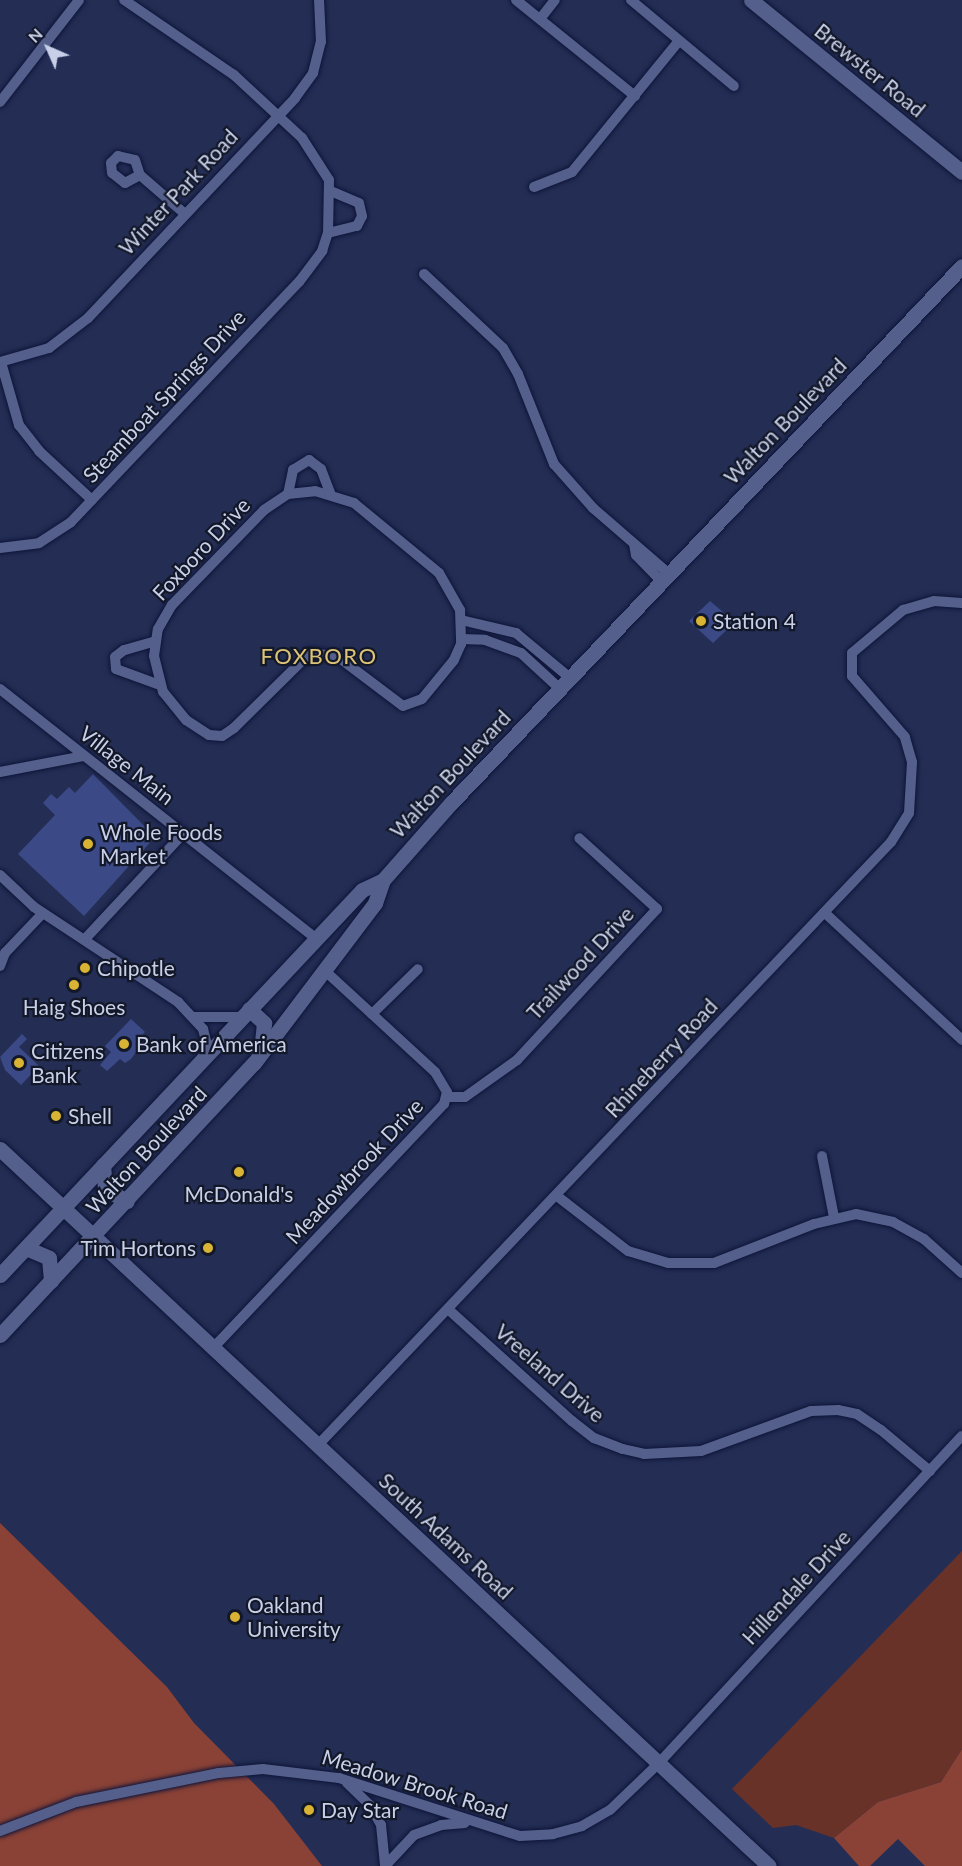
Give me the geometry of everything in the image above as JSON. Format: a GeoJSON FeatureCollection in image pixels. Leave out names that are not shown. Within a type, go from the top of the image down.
{"type":"FeatureCollection","features":[{"type":"Feature","properties":{"kind":"main road","name":"Brewster Road"},"geometry":{"type":"LineString","coordinates":[[751,0],[962,172]]}},
{"type":"Feature","properties":{"kind":"main road","name":"Walton Boulevard"},"geometry":{"type":"LineString","coordinates":[[0,1275],[362,890],[383,880],[558,688],[960,274]]}},
{"type":"Feature","properties":{"kind":"main road","name":"Walton Boulevard"},"geometry":{"type":"LineString","coordinates":[[0,1335],[127,1201],[260,1055],[375,903],[383,880]]}},
{"type":"Feature","properties":{"kind":"main road"},"geometry":{"type":"LineString","coordinates":[[328,926],[338,931],[343,946]]}},
{"type":"Feature","properties":{"kind":"main road"},"geometry":{"type":"LineString","coordinates":[[245,1013],[264,1023],[260,1055]]}},
{"type":"Feature","properties":{"kind":"main road","name":"South Adams Road"},"geometry":{"type":"LineString","coordinates":[[0,1149],[769,1866]]}},
{"type":"Feature","properties":{"kind":"main road"},"geometry":{"type":"LineString","coordinates":[[103,1165],[105,1189],[127,1201]]}},
{"type":"Feature","properties":{"kind":"main road"},"geometry":{"type":"LineString","coordinates":[[26,1248],[49,1258],[51,1281]]}},
{"type":"Feature","properties":{"kind":"street"},"geometry":{"type":"LineString","coordinates":[[0,102],[79,0]]}},
{"type":"Feature","properties":{"kind":"street","name":"Steamboat Springs Drive"},"geometry":{"type":"LineString","coordinates":[[0,548],[39,543],[61,531],[299,282],[322,251],[328,233],[331,191],[315,155],[278,115],[234,75],[124,0]]}},
{"type":"Feature","properties":{"kind":"street","name":"Winter Park Road"},"geometry":{"type":"LineString","coordinates":[[0,362],[23,358],[66,338],[278,115],[313,73],[321,42],[319,0]]}},
{"type":"Feature","properties":{"kind":"street"},"geometry":{"type":"LineString","coordinates":[[516,0],[635,96]]}},
{"type":"Feature","properties":{"kind":"street"},"geometry":{"type":"LineString","coordinates":[[540,19],[555,0]]}},
{"type":"Feature","properties":{"kind":"street"},"geometry":{"type":"LineString","coordinates":[[631,0],[734,86]]}},
{"type":"Feature","properties":{"kind":"street"},"geometry":{"type":"LineString","coordinates":[[534,186],[565,178],[679,41]]}},
{"type":"Feature","properties":{"kind":"street"},"geometry":{"type":"LineString","coordinates":[[140,175],[185,214]]}},
{"type":"Feature","properties":{"kind":"street"},"geometry":{"type":"LineString","coordinates":[[328,233],[357,226],[362,216],[359,204],[331,191]]}},
{"type":"Feature","properties":{"kind":"street"},"geometry":{"type":"LineString","coordinates":[[424,274],[503,348],[518,374],[549,456],[593,508],[634,544],[665,577]]}},
{"type":"Feature","properties":{"kind":"street"},"geometry":{"type":"LineString","coordinates":[[0,362],[19,425],[92,500]]}},
{"type":"Feature","properties":{"kind":"street"},"geometry":{"type":"LineString","coordinates":[[288,494],[293,470],[309,460],[321,469],[330,493]]}},
{"type":"Feature","properties":{"kind":"street","name":"Foxboro Drive"},"geometry":{"type":"LineString","coordinates":[[330,493],[354,503],[440,573],[457,603],[461,620],[461,639],[444,677],[422,699],[404,706],[337,656],[309,653],[222,736],[209,735],[186,720],[160,685],[154,656],[156,640],[172,605],[245,527],[288,494],[330,493]]}},
{"type":"Feature","properties":{"kind":"street","name":"Rhineberry Road"},"geometry":{"type":"LineString","coordinates":[[318,1445],[449,1310],[891,842],[909,813],[914,783],[905,737],[849,667],[852,653],[864,640],[903,610],[934,601],[962,603]]}},
{"type":"Feature","properties":{"kind":"street"},"geometry":{"type":"LineString","coordinates":[[461,620],[516,633],[569,677]]}},
{"type":"Feature","properties":{"kind":"street"},"geometry":{"type":"LineString","coordinates":[[461,639],[485,640],[521,654],[558,688]]}},
{"type":"Feature","properties":{"kind":"street"},"geometry":{"type":"LineString","coordinates":[[156,640],[124,650],[115,657],[116,669],[160,685]]}},
{"type":"Feature","properties":{"kind":"street","name":"Village Main"},"geometry":{"type":"LineString","coordinates":[[0,689],[316,939]]}},
{"type":"Feature","properties":{"kind":"street"},"geometry":{"type":"LineString","coordinates":[[0,772],[84,756]]}},
{"type":"Feature","properties":{"kind":"street"},"geometry":{"type":"LineString","coordinates":[[85,939],[183,834]]}},
{"type":"Feature","properties":{"kind":"street","name":"Trailwood Drive"},"geometry":{"type":"LineString","coordinates":[[446,1097],[465,1097],[517,1060],[657,909],[579,838]]}},
{"type":"Feature","properties":{"kind":"street"},"geometry":{"type":"LineString","coordinates":[[0,875],[43,913],[158,986],[195,1017],[206,1035],[209,1053]]}},
{"type":"Feature","properties":{"kind":"street"},"geometry":{"type":"LineString","coordinates":[[0,966],[5,954],[43,913]]}},
{"type":"Feature","properties":{"kind":"street"},"geometry":{"type":"LineString","coordinates":[[825,913],[962,1040]]}},
{"type":"Feature","properties":{"kind":"street"},"geometry":{"type":"LineString","coordinates":[[372,1014],[418,969]]}},
{"type":"Feature","properties":{"kind":"street","name":"Meadowbrook Drive"},"geometry":{"type":"LineString","coordinates":[[214,1347],[435,1116],[446,1097],[435,1072],[324,971]]}},
{"type":"Feature","properties":{"kind":"street"},"geometry":{"type":"LineString","coordinates":[[195,1017],[245,1013]]}},
{"type":"Feature","properties":{"kind":"street"},"geometry":{"type":"LineString","coordinates":[[822,1156],[834,1216]]}},
{"type":"Feature","properties":{"kind":"street"},"geometry":{"type":"LineString","coordinates":[[557,1196],[628,1251],[668,1263],[714,1263],[834,1216],[856,1214],[893,1222],[924,1239],[962,1273]]}},
{"type":"Feature","properties":{"kind":"street","name":"Vreeland Drive"},"geometry":{"type":"LineString","coordinates":[[449,1310],[572,1421],[594,1438],[622,1449],[654,1454],[701,1451],[811,1411],[838,1410],[857,1414],[882,1430],[930,1471]]}},
{"type":"Feature","properties":{"kind":"street","name":"Hillendale Drive"},"geometry":{"type":"LineString","coordinates":[[658,1764],[962,1436]]}},
{"type":"Feature","properties":{"kind":"street","name":"Meadow Brook Road"},"geometry":{"type":"LineString","coordinates":[[0,1831],[76,1802],[219,1773],[277,1769],[339,1778],[478,1824],[533,1837],[574,1829],[610,1810],[658,1764]]}},
{"type":"Feature","properties":{"kind":"street"},"geometry":{"type":"LineString","coordinates":[[339,1778],[364,1799],[377,1818],[385,1839],[385,1866]]}},
{"type":"Feature","properties":{"kind":"street"},"geometry":{"type":"LineString","coordinates":[[385,1866],[399,1846],[420,1832],[441,1825],[478,1824]]}},
{"type":"Feature","properties":{"kind":"shaded area"},"geometry":{"type":"Polygon","coordinates":[[[0,1523],[167,1687],[194,1723],[274,1804],[322,1866],[0,1866],[0,1523]]]}},
{"type":"Feature","properties":{"kind":"shaded area"},"geometry":{"type":"Polygon","coordinates":[[[962,1551],[962,1749],[941,1782],[878,1802],[834,1838],[796,1825],[773,1828],[732,1789],[962,1551]]]}},
{"type":"Feature","properties":{"kind":"shaded area"},"geometry":{"type":"Polygon","coordinates":[[[962,1749],[962,1866],[925,1866],[898,1839],[870,1866],[859,1866],[834,1838],[878,1802],[941,1782],[962,1749]]]}},
{"type":"Feature","properties":{"kind":"building"},"geometry":{"type":"Polygon","coordinates":[[[710,601],[735,622],[713,643],[689,621],[710,601]]]}},
{"type":"Feature","properties":{"kind":"building","name":"Whole Foods Market"},"geometry":{"type":"Polygon","coordinates":[[[93,774],[155,837],[84,916],[18,854],[55,815],[43,803],[51,794],[57,799],[69,787],[75,793],[93,774]]]}},
{"type":"Feature","properties":{"kind":"building","name":"Bank of America"},"geometry":{"type":"Polygon","coordinates":[[[131,1019],[145,1032],[140,1037],[142,1044],[131,1059],[125,1063],[120,1059],[107,1071],[100,1065],[111,1052],[105,1046],[131,1019]]]}},
{"type":"Feature","properties":{"kind":"building","name":"Citizens Bank"},"geometry":{"type":"Polygon","coordinates":[[[22,1034],[27,1039],[19,1047],[39,1066],[21,1085],[5,1070],[0,1057],[22,1034]]]}},
{"type":"Feature","properties":{"kind":"place","name":"Station 4"},"geometry":{"type":"Point","coordinates":[701,621]}},
{"type":"Feature","properties":{"kind":"place","name":"Whole Foods Market"},"geometry":{"type":"Point","coordinates":[88,844]}},
{"type":"Feature","properties":{"kind":"place","name":"Chipotle"},"geometry":{"type":"Point","coordinates":[85,968]}},
{"type":"Feature","properties":{"kind":"place","name":"Haig Shoes"},"geometry":{"type":"Point","coordinates":[74,985]}},
{"type":"Feature","properties":{"kind":"place","name":"Bank of America"},"geometry":{"type":"Point","coordinates":[124,1044]}},
{"type":"Feature","properties":{"kind":"place","name":"Citizens Bank"},"geometry":{"type":"Point","coordinates":[19,1063]}},
{"type":"Feature","properties":{"kind":"place","name":"Shell"},"geometry":{"type":"Point","coordinates":[56,1116]}},
{"type":"Feature","properties":{"kind":"place","name":"McDonald's"},"geometry":{"type":"Point","coordinates":[239,1172]}},
{"type":"Feature","properties":{"kind":"place","name":"Tim Hortons"},"geometry":{"type":"Point","coordinates":[208,1248]}},
{"type":"Feature","properties":{"kind":"place","name":"Oakland University"},"geometry":{"type":"Point","coordinates":[235,1617]}},
{"type":"Feature","properties":{"kind":"place","name":"Day Star"},"geometry":{"type":"Point","coordinates":[309,1810]}},
{"type":"Feature","properties":{"kind":"district","name":"FOXBORO"},"geometry":{"type":"Point","coordinates":[319,656]}}]}
